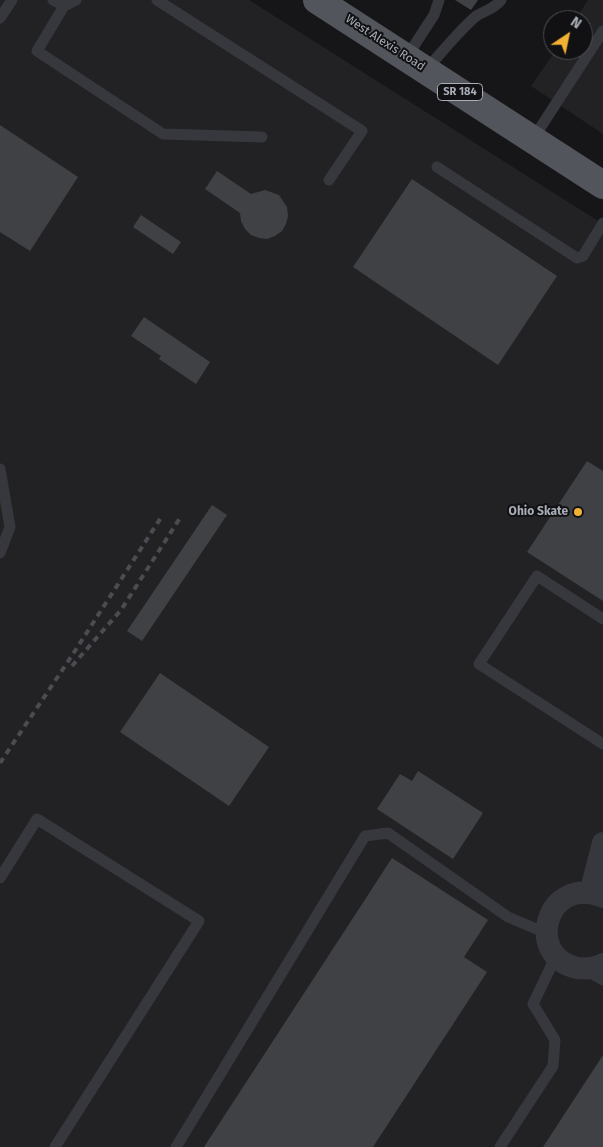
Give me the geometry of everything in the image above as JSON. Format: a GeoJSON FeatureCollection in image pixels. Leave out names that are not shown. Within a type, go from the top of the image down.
{"type":"FeatureCollection","features":[{"type":"Feature","properties":{"kind":"main road","name":"West Alexis Road"},"geometry":{"type":"LineString","coordinates":[[318,0],[603,185]]}},
{"type":"Feature","properties":{"kind":"street"},"geometry":{"type":"LineString","coordinates":[[597,971],[569,966],[556,956],[549,946],[546,932],[549,915],[566,896],[578,892],[596,895],[603,844]]}},
{"type":"Feature","properties":{"kind":"lane"},"geometry":{"type":"LineString","coordinates":[[0,18],[12,0]]}},
{"type":"Feature","properties":{"kind":"lane"},"geometry":{"type":"LineString","coordinates":[[53,0],[64,6]]}},
{"type":"Feature","properties":{"kind":"lane"},"geometry":{"type":"LineString","coordinates":[[76,0],[64,6],[37,51],[163,134],[262,137]]}},
{"type":"Feature","properties":{"kind":"lane"},"geometry":{"type":"LineString","coordinates":[[157,0],[362,131],[329,180]]}},
{"type":"Feature","properties":{"kind":"lane"},"geometry":{"type":"LineString","coordinates":[[416,64],[439,0]]}},
{"type":"Feature","properties":{"kind":"lane"},"geometry":{"type":"LineString","coordinates":[[416,64],[478,15],[498,4],[501,0]]}},
{"type":"Feature","properties":{"kind":"lane"},"geometry":{"type":"LineString","coordinates":[[532,139],[603,30]]}},
{"type":"Feature","properties":{"kind":"lane"},"geometry":{"type":"LineString","coordinates":[[437,167],[577,258],[583,256],[603,223]]}},
{"type":"Feature","properties":{"kind":"lane"},"geometry":{"type":"LineString","coordinates":[[0,469],[10,526],[0,553]]}},
{"type":"Feature","properties":{"kind":"lane"},"geometry":{"type":"LineString","coordinates":[[603,619],[538,576],[480,664],[603,744]]}},
{"type":"Feature","properties":{"kind":"lane"},"geometry":{"type":"LineString","coordinates":[[0,878],[38,819],[199,921],[55,1147]]}},
{"type":"Feature","properties":{"kind":"lane"},"geometry":{"type":"LineString","coordinates":[[176,1147],[365,836],[388,833],[508,917],[546,932]]}},
{"type":"Feature","properties":{"kind":"lane"},"geometry":{"type":"LineString","coordinates":[[500,1147],[553,1066],[555,1040],[533,1004],[556,956]]}},
{"type":"Feature","properties":{"kind":"shaded area"},"geometry":{"type":"Polygon","coordinates":[[[0,0],[249,0],[603,224],[603,1147],[0,1147],[0,0]]]}},
{"type":"Feature","properties":{"kind":"shaded area"},"geometry":{"type":"Polygon","coordinates":[[[588,0],[603,0],[603,134],[531,86],[549,60],[593,60],[593,10],[582,10],[588,0]]]}},
{"type":"Feature","properties":{"kind":"building"},"geometry":{"type":"Polygon","coordinates":[[[455,0],[478,0],[471,10],[455,0]]]}},
{"type":"Feature","properties":{"kind":"building"},"geometry":{"type":"Polygon","coordinates":[[[0,125],[78,177],[30,251],[0,232],[0,125]]]}},
{"type":"Feature","properties":{"kind":"building"},"geometry":{"type":"Polygon","coordinates":[[[217,171],[251,194],[265,190],[279,195],[287,207],[288,216],[282,231],[267,239],[251,235],[241,221],[240,213],[205,189],[217,171]]]}},
{"type":"Feature","properties":{"kind":"building"},"geometry":{"type":"Polygon","coordinates":[[[412,179],[557,276],[498,365],[353,267],[412,179]]]}},
{"type":"Feature","properties":{"kind":"building"},"geometry":{"type":"Polygon","coordinates":[[[141,215],[181,242],[173,254],[133,227],[141,215]]]}},
{"type":"Feature","properties":{"kind":"building"},"geometry":{"type":"Polygon","coordinates":[[[144,317],[210,362],[196,384],[159,359],[161,356],[131,336],[144,317]]]}},
{"type":"Feature","properties":{"kind":"building","name":"Ohio Skate"},"geometry":{"type":"Polygon","coordinates":[[[587,461],[603,471],[603,601],[527,552],[587,461]]]}},
{"type":"Feature","properties":{"kind":"building"},"geometry":{"type":"Polygon","coordinates":[[[212,505],[227,515],[142,641],[127,631],[212,505]]]}},
{"type":"Feature","properties":{"kind":"building"},"geometry":{"type":"Polygon","coordinates":[[[160,673],[269,747],[229,806],[120,732],[160,673]]]}},
{"type":"Feature","properties":{"kind":"building"},"geometry":{"type":"Polygon","coordinates":[[[418,771],[483,813],[453,859],[377,809],[400,774],[412,781],[418,771]]]}},
{"type":"Feature","properties":{"kind":"building"},"geometry":{"type":"Polygon","coordinates":[[[392,858],[488,920],[464,957],[487,972],[373,1147],[204,1147],[392,858]]]}},
{"type":"Feature","properties":{"kind":"building"},"geometry":{"type":"Polygon","coordinates":[[[603,1055],[603,1147],[543,1147],[603,1055]]]}},
{"type":"Feature","properties":{"kind":"railway"},"geometry":{"type":"LineString","coordinates":[[0,763],[162,516]]}},
{"type":"Feature","properties":{"kind":"railway"},"geometry":{"type":"LineString","coordinates":[[72,666],[121,610],[180,518]]}},
{"type":"Feature","properties":{"kind":"place","name":"Ohio Skate"},"geometry":{"type":"Point","coordinates":[578,512]}}]}
